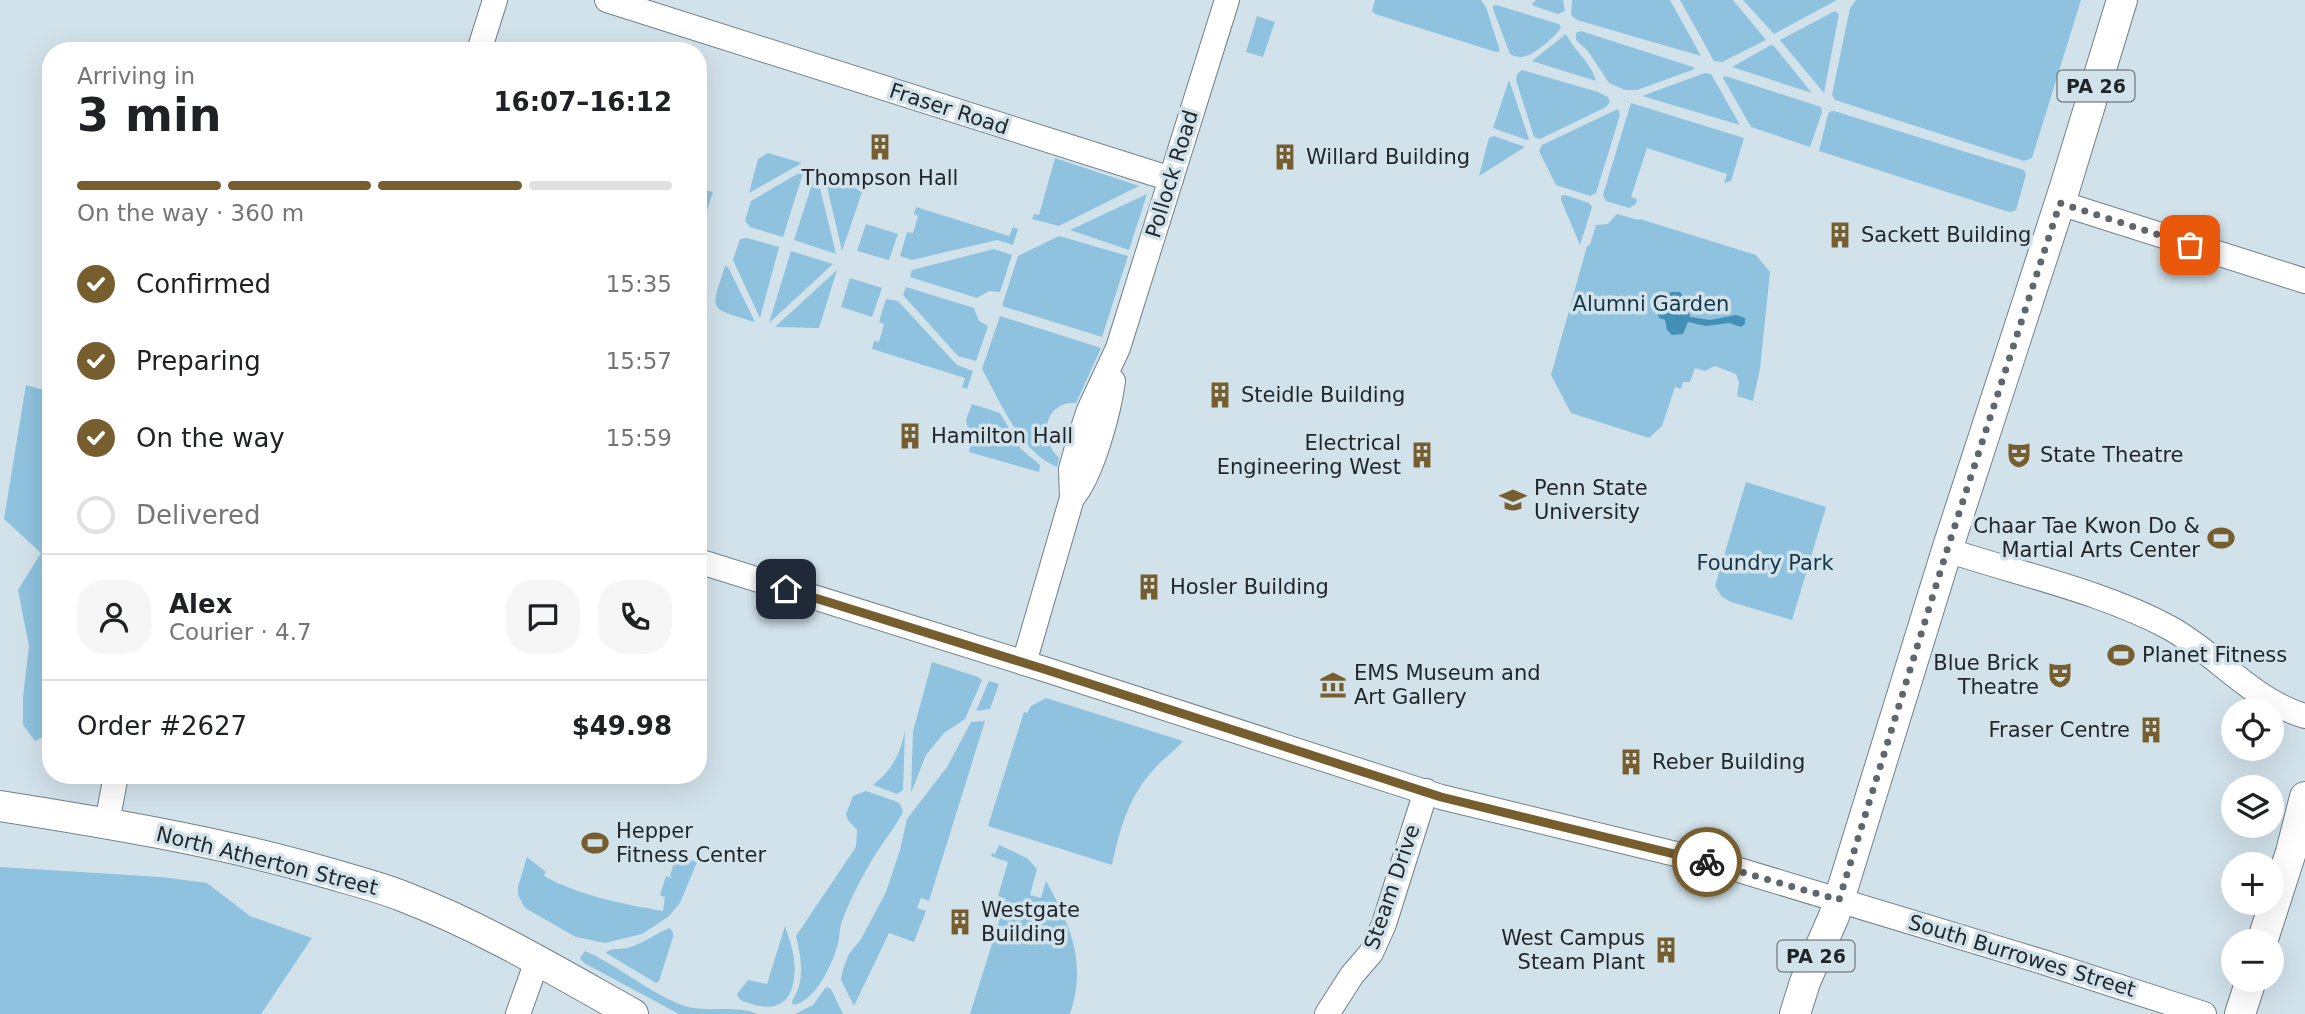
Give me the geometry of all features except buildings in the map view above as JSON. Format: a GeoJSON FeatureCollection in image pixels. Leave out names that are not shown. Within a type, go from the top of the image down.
{"type":"FeatureCollection","features":[{"type":"Feature","properties":{"kind":"main road","name":"PA 26"},"geometry":{"type":"LineString","coordinates":[[1795,1014],[1805,982],[1839,900],[2122,0]]}},
{"type":"Feature","properties":{"kind":"main road"},"geometry":{"type":"LineString","coordinates":[[2266,929],[2294,843],[2305,797]]}},
{"type":"Feature","properties":{"kind":"main road","name":"North Atherton Street"},"geometry":{"type":"LineString","coordinates":[[0,806],[107,823],[283,860],[399,895],[434,909],[537,961],[633,1014]]}},
{"type":"Feature","properties":{"kind":"main road"},"geometry":{"type":"LineString","coordinates":[[2241,1014],[2247,992]]}},
{"type":"Feature","properties":{"kind":"street"},"geometry":{"type":"LineString","coordinates":[[482,42],[495,0]]}},
{"type":"Feature","properties":{"kind":"street","name":"Fraser Road"},"geometry":{"type":"LineString","coordinates":[[607,0],[1171,179]]}},
{"type":"Feature","properties":{"kind":"street","name":"Pollock Road"},"geometry":{"type":"LineString","coordinates":[[1024,663],[1072,498],[1082,484],[1097,443],[1112,393],[1118,348],[1227,0]]}},
{"type":"Feature","properties":{"kind":"street"},"geometry":{"type":"LineString","coordinates":[[2060,203],[2305,281]]}},
{"type":"Feature","properties":{"kind":"street"},"geometry":{"type":"LineString","coordinates":[[1947,550],[2097,598],[2155,621],[2188,640],[2271,700],[2305,716]]}},
{"type":"Feature","properties":{"kind":"street","name":"South Burrowes Street"},"geometry":{"type":"LineString","coordinates":[[707,565],[1426,792],[1729,867],[2204,1014]]}},
{"type":"Feature","properties":{"kind":"street"},"geometry":{"type":"LineString","coordinates":[[107,823],[114,784]]}},
{"type":"Feature","properties":{"kind":"street","name":"Steam Drive"},"geometry":{"type":"LineString","coordinates":[[1327,1014],[1352,975],[1371,953],[1384,924],[1426,792]]}},
{"type":"Feature","properties":{"kind":"street"},"geometry":{"type":"LineString","coordinates":[[518,1014],[537,961]]}},
{"type":"Feature","properties":{"kind":"green space"},"geometry":{"type":"Polygon","coordinates":[[[1375,0],[1481,0],[1486,7],[1500,51],[1375,14],[1372,11],[1375,0]]]}},
{"type":"Feature","properties":{"kind":"green space"},"geometry":{"type":"Polygon","coordinates":[[[1536,0],[1563,0],[1565,11],[1558,14],[1534,6],[1532,4],[1536,0]]]}},
{"type":"Feature","properties":{"kind":"green space"},"geometry":{"type":"Polygon","coordinates":[[[1572,0],[1670,0],[1701,56],[1577,20],[1571,15],[1572,0]]]}},
{"type":"Feature","properties":{"kind":"green space"},"geometry":{"type":"Polygon","coordinates":[[[1680,0],[1733,0],[1766,40],[1722,62],[1714,61],[1680,0]]]}},
{"type":"Feature","properties":{"kind":"green space"},"geometry":{"type":"Polygon","coordinates":[[[1743,0],[1837,0],[1774,34],[1743,0]]]}},
{"type":"Feature","properties":{"kind":"green space"},"geometry":{"type":"Polygon","coordinates":[[[1856,0],[2081,0],[2032,158],[2024,161],[1835,100],[1832,95],[1850,8],[1856,0]]]}},
{"type":"Feature","properties":{"kind":"green space"},"geometry":{"type":"Polygon","coordinates":[[[1496,5],[1559,24],[1561,28],[1549,41],[1527,56],[1514,56],[1510,54],[1493,9],[1496,5]]]}},
{"type":"Feature","properties":{"kind":"green space"},"geometry":{"type":"Polygon","coordinates":[[[1835,11],[1839,14],[1824,93],[1780,40],[1835,11]]]}},
{"type":"Feature","properties":{"kind":"green space"},"geometry":{"type":"Polygon","coordinates":[[[1257,16],[1275,22],[1263,57],[1246,52],[1257,16]]]}},
{"type":"Feature","properties":{"kind":"green space"},"geometry":{"type":"Polygon","coordinates":[[[1581,31],[1695,69],[1637,90],[1625,90],[1609,83],[1588,51],[1576,40],[1576,33],[1581,31]]]}},
{"type":"Feature","properties":{"kind":"green space"},"geometry":{"type":"Polygon","coordinates":[[[1566,34],[1590,68],[1596,81],[1532,61],[1566,34]]]}},
{"type":"Feature","properties":{"kind":"green space"},"geometry":{"type":"Polygon","coordinates":[[[1771,45],[1774,46],[1812,93],[1732,67],[1771,45]]]}},
{"type":"Feature","properties":{"kind":"green space"},"geometry":{"type":"Polygon","coordinates":[[[1522,70],[1598,92],[1608,97],[1610,102],[1606,107],[1540,139],[1534,137],[1516,80],[1517,74],[1522,70]]]}},
{"type":"Feature","properties":{"kind":"green space"},"geometry":{"type":"Polygon","coordinates":[[[1705,73],[1711,74],[1740,125],[1642,96],[1705,73]]]}},
{"type":"Feature","properties":{"kind":"green space"},"geometry":{"type":"Polygon","coordinates":[[[1725,76],[1821,107],[1822,112],[1810,147],[1751,127],[1723,78],[1725,76]]]}},
{"type":"Feature","properties":{"kind":"green space"},"geometry":{"type":"Polygon","coordinates":[[[1509,80],[1529,139],[1527,140],[1493,128],[1509,80]]]}},
{"type":"Feature","properties":{"kind":"green space"},"geometry":{"type":"Polygon","coordinates":[[[1631,103],[1744,138],[1731,181],[1724,183],[1727,174],[1647,148],[1631,197],[1637,199],[1636,204],[1629,208],[1606,201],[1603,195],[1631,103]]]}},
{"type":"Feature","properties":{"kind":"green space"},"geometry":{"type":"Polygon","coordinates":[[[1618,109],[1620,115],[1596,193],[1590,196],[1556,185],[1539,151],[1542,145],[1618,109]]]}},
{"type":"Feature","properties":{"kind":"green space"},"geometry":{"type":"Polygon","coordinates":[[[1831,111],[2024,170],[2026,175],[2016,210],[2006,211],[1819,151],[1831,111]]]}},
{"type":"Feature","properties":{"kind":"green space"},"geometry":{"type":"Polygon","coordinates":[[[1494,136],[1525,147],[1479,176],[1489,138],[1494,136]]]}},
{"type":"Feature","properties":{"kind":"green space"},"geometry":{"type":"Polygon","coordinates":[[[768,153],[802,163],[749,193],[758,159],[768,153]]]}},
{"type":"Feature","properties":{"kind":"green space"},"geometry":{"type":"Polygon","coordinates":[[[1055,158],[1139,186],[1059,226],[1032,219],[1034,214],[1039,215],[1055,158]]]}},
{"type":"Feature","properties":{"kind":"green space"},"geometry":{"type":"Polygon","coordinates":[[[823,169],[862,192],[842,251],[823,169]]]}},
{"type":"Feature","properties":{"kind":"green space"},"geometry":{"type":"Polygon","coordinates":[[[804,170],[783,237],[750,227],[745,221],[751,201],[804,170]]]}},
{"type":"Feature","properties":{"kind":"green space"},"geometry":{"type":"Polygon","coordinates":[[[816,172],[836,254],[794,240],[816,172]]]}},
{"type":"Feature","properties":{"kind":"green space"},"geometry":{"type":"Polygon","coordinates":[[[707,190],[713,192],[707,210],[707,190]]]}},
{"type":"Feature","properties":{"kind":"green space"},"geometry":{"type":"Polygon","coordinates":[[[1147,194],[1129,250],[1070,230],[1147,194]]]}},
{"type":"Feature","properties":{"kind":"green space"},"geometry":{"type":"Polygon","coordinates":[[[1561,196],[1589,203],[1592,207],[1580,245],[1561,200],[1561,196]]]}},
{"type":"Feature","properties":{"kind":"green space"},"geometry":{"type":"Polygon","coordinates":[[[916,207],[1009,236],[1013,227],[1018,229],[1013,245],[997,240],[912,260],[900,256],[907,232],[913,233],[918,216],[914,214],[916,207]]]}},
{"type":"Feature","properties":{"kind":"green space","name":"Alumni Garden"},"geometry":{"type":"Polygon","coordinates":[[[1617,214],[1756,255],[1770,272],[1760,369],[1753,401],[1737,396],[1739,382],[1736,374],[1715,366],[1705,371],[1695,368],[1690,382],[1683,382],[1681,389],[1675,387],[1662,426],[1649,438],[1571,413],[1551,375],[1587,246],[1590,245],[1596,225],[1608,224],[1617,214]]]}},
{"type":"Feature","properties":{"kind":"green space"},"geometry":{"type":"Polygon","coordinates":[[[866,224],[898,234],[889,260],[857,251],[866,224]]]}},
{"type":"Feature","properties":{"kind":"green space"},"geometry":{"type":"Polygon","coordinates":[[[1059,236],[1128,256],[1102,337],[1002,306],[1018,256],[1059,236]]]}},
{"type":"Feature","properties":{"kind":"green space"},"geometry":{"type":"Polygon","coordinates":[[[747,238],[779,247],[760,318],[733,260],[740,239],[747,238]]]}},
{"type":"Feature","properties":{"kind":"green space"},"geometry":{"type":"Polygon","coordinates":[[[994,249],[1012,255],[1000,292],[989,291],[977,298],[910,277],[912,270],[994,249]]]}},
{"type":"Feature","properties":{"kind":"green space"},"geometry":{"type":"Polygon","coordinates":[[[791,251],[833,264],[769,323],[791,251]]]}},
{"type":"Feature","properties":{"kind":"green space"},"geometry":{"type":"Polygon","coordinates":[[[725,266],[728,267],[755,322],[728,314],[717,306],[717,292],[725,266]]]}},
{"type":"Feature","properties":{"kind":"green space"},"geometry":{"type":"Polygon","coordinates":[[[837,270],[819,328],[775,327],[837,270]]]}},
{"type":"Feature","properties":{"kind":"green space"},"geometry":{"type":"Polygon","coordinates":[[[850,278],[882,288],[872,317],[841,307],[850,278]]]}},
{"type":"Feature","properties":{"kind":"green space"},"geometry":{"type":"Polygon","coordinates":[[[906,287],[974,308],[979,321],[988,326],[976,361],[958,356],[903,295],[906,287]]]}},
{"type":"Feature","properties":{"kind":"green space"},"geometry":{"type":"Polygon","coordinates":[[[886,299],[898,301],[957,365],[973,371],[967,389],[962,387],[965,378],[872,349],[874,341],[879,342],[884,324],[879,322],[886,299]]]}},
{"type":"Feature","properties":{"kind":"green space"},"geometry":{"type":"Polygon","coordinates":[[[1000,316],[1101,348],[1076,403],[1057,408],[1048,423],[1049,442],[1059,458],[1057,467],[1044,460],[1022,438],[982,369],[1000,316]]]}},
{"type":"Feature","properties":{"kind":"green space"},"geometry":{"type":"Polygon","coordinates":[[[26,385],[42,389],[42,738],[35,741],[23,725],[23,697],[29,646],[18,590],[41,553],[4,519],[26,385]]]}},
{"type":"Feature","properties":{"kind":"green space"},"geometry":{"type":"Polygon","coordinates":[[[972,404],[1000,413],[1021,449],[1040,465],[1039,472],[969,452],[971,442],[966,420],[972,404]]]}},
{"type":"Feature","properties":{"kind":"green space","name":"Foundry Park"},"geometry":{"type":"Polygon","coordinates":[[[1746,482],[1826,507],[1792,620],[1731,602],[1722,597],[1715,586],[1746,482]]]}},
{"type":"Feature","properties":{"kind":"green space"},"geometry":{"type":"Polygon","coordinates":[[[932,662],[982,680],[965,719],[944,733],[926,755],[911,793],[913,731],[932,662]]]}},
{"type":"Feature","properties":{"kind":"green space"},"geometry":{"type":"Polygon","coordinates":[[[989,681],[999,684],[990,709],[976,711],[989,681]]]}},
{"type":"Feature","properties":{"kind":"green space"},"geometry":{"type":"Polygon","coordinates":[[[1046,698],[1183,741],[1156,767],[1132,801],[1122,825],[1112,865],[988,826],[1024,712],[1027,713],[1031,706],[1046,698]]]}},
{"type":"Feature","properties":{"kind":"green space"},"geometry":{"type":"Polygon","coordinates":[[[985,721],[929,901],[921,898],[917,908],[926,911],[914,942],[889,933],[854,1006],[841,980],[843,969],[886,892],[907,819],[947,767],[971,722],[985,721]]]}},
{"type":"Feature","properties":{"kind":"green space"},"geometry":{"type":"Polygon","coordinates":[[[905,731],[903,790],[897,794],[873,785],[894,761],[905,731]]]}},
{"type":"Feature","properties":{"kind":"green space"},"geometry":{"type":"Polygon","coordinates":[[[866,791],[895,801],[900,804],[903,812],[854,893],[826,973],[808,997],[793,1005],[801,977],[796,936],[856,847],[857,830],[846,814],[853,796],[866,791]]]}},
{"type":"Feature","properties":{"kind":"green space"},"geometry":{"type":"Polygon","coordinates":[[[999,845],[1027,858],[1037,869],[1030,895],[1041,898],[1046,881],[1063,914],[1074,945],[1076,961],[1077,978],[1070,1014],[970,1014],[1006,899],[998,896],[1008,862],[991,856],[999,845]]]}},
{"type":"Feature","properties":{"kind":"green space"},"geometry":{"type":"Polygon","coordinates":[[[676,856],[697,862],[680,903],[668,917],[642,934],[605,943],[576,937],[525,908],[518,895],[527,857],[546,872],[544,876],[572,889],[663,911],[665,897],[660,895],[666,876],[672,878],[670,876],[676,856]]]}},
{"type":"Feature","properties":{"kind":"green space"},"geometry":{"type":"Polygon","coordinates":[[[0,867],[161,877],[207,883],[250,916],[312,938],[261,1014],[0,1014],[0,867]]]}},
{"type":"Feature","properties":{"kind":"green space"},"geometry":{"type":"Polygon","coordinates":[[[785,926],[793,951],[795,969],[788,996],[776,1006],[767,1007],[742,1001],[737,994],[748,980],[767,984],[785,926]]]}},
{"type":"Feature","properties":{"kind":"green space"},"geometry":{"type":"Polygon","coordinates":[[[669,928],[673,937],[659,981],[656,983],[606,953],[613,949],[633,946],[669,928]]]}},
{"type":"Feature","properties":{"kind":"green space"},"geometry":{"type":"Polygon","coordinates":[[[585,951],[682,1005],[758,1014],[679,1014],[584,963],[580,958],[585,951]]]}},
{"type":"Feature","properties":{"kind":"green space"},"geometry":{"type":"Polygon","coordinates":[[[826,987],[831,989],[843,1014],[795,1014],[813,1005],[826,987]]]}},
{"type":"Feature","properties":{"kind":"shaded area"},"geometry":{"type":"Polygon","coordinates":[[[1671,292],[1680,292],[1690,317],[1710,320],[1736,315],[1745,318],[1745,324],[1741,327],[1729,323],[1706,326],[1688,322],[1683,334],[1672,335],[1667,330],[1665,320],[1659,318],[1657,310],[1662,310],[1661,302],[1671,292]]]}},
{"type":"Feature","properties":{"kind":"way so far"},"geometry":{"type":"LineString","coordinates":[[1707,862],[1839,900],[1947,550],[2060,203],[2190,245]]}},
{"type":"Feature","properties":{"kind":"place","name":"Thompson Hall"},"geometry":{"type":"Point","coordinates":[880,147]}},
{"type":"Feature","properties":{"kind":"place","name":"Willard Building"},"geometry":{"type":"Point","coordinates":[1285,157]}},
{"type":"Feature","properties":{"kind":"place","name":"Sackett Building"},"geometry":{"type":"Point","coordinates":[1840,235]}},
{"type":"Feature","properties":{"kind":"place","name":"Steidle Building"},"geometry":{"type":"Point","coordinates":[1220,395]}},
{"type":"Feature","properties":{"kind":"place","name":"Hamilton Hall"},"geometry":{"type":"Point","coordinates":[910,436]}},
{"type":"Feature","properties":{"kind":"place","name":"Electrical Engineering West"},"geometry":{"type":"Point","coordinates":[1422,455]}},
{"type":"Feature","properties":{"kind":"place","name":"State Theatre"},"geometry":{"type":"Point","coordinates":[2019,455]}},
{"type":"Feature","properties":{"kind":"place","name":"Penn State University"},"geometry":{"type":"Point","coordinates":[1513,500]}},
{"type":"Feature","properties":{"kind":"place","name":"Chaar Tae Kwon Do & Martial Arts Center"},"geometry":{"type":"Point","coordinates":[2221,538]}},
{"type":"Feature","properties":{"kind":"place","name":"Hosler Building"},"geometry":{"type":"Point","coordinates":[1149,587]}},
{"type":"Feature","properties":{"kind":"place","name":"Planet Fitness"},"geometry":{"type":"Point","coordinates":[2121,655]}},
{"type":"Feature","properties":{"kind":"place","name":"Blue Brick Theatre"},"geometry":{"type":"Point","coordinates":[2060,675]}},
{"type":"Feature","properties":{"kind":"place","name":"EMS Museum and Art Gallery"},"geometry":{"type":"Point","coordinates":[1333,685]}},
{"type":"Feature","properties":{"kind":"place","name":"Fraser Centre"},"geometry":{"type":"Point","coordinates":[2151,730]}},
{"type":"Feature","properties":{"kind":"place","name":"Reber Building"},"geometry":{"type":"Point","coordinates":[1631,762]}},
{"type":"Feature","properties":{"kind":"place","name":"Hepper Fitness Center"},"geometry":{"type":"Point","coordinates":[595,843]}},
{"type":"Feature","properties":{"kind":"place","name":"Westgate Building"},"geometry":{"type":"Point","coordinates":[960,922]}},
{"type":"Feature","properties":{"kind":"place","name":"West Campus Steam Plant"},"geometry":{"type":"Point","coordinates":[1666,950]}},
{"type":"Feature","properties":{"kind":"route"},"geometry":{"type":"LineString","coordinates":[[786,589],[1441,797],[1707,862]]}}]}
